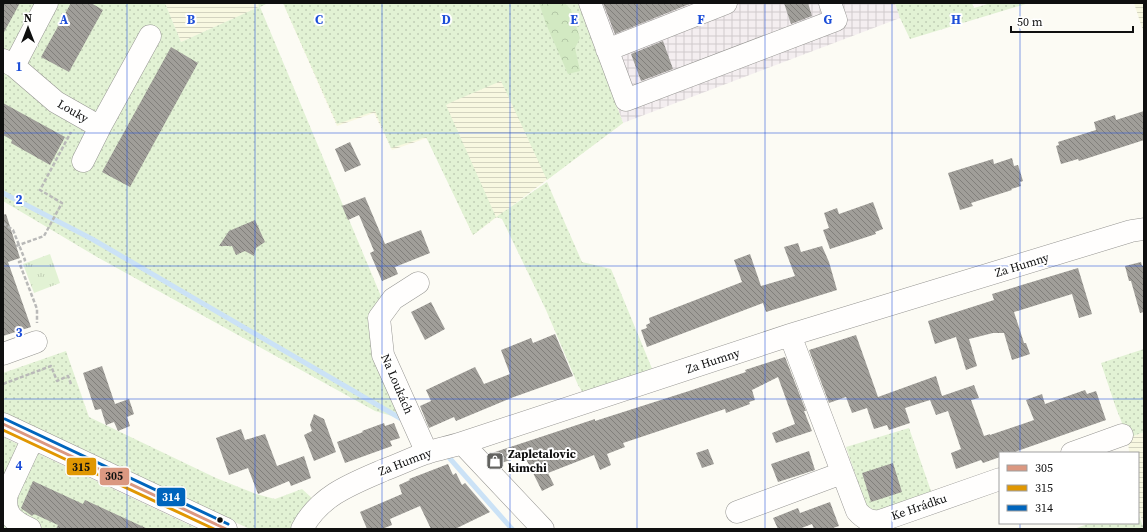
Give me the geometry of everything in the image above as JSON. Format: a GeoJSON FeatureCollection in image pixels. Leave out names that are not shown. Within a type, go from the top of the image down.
{"type":"FeatureCollection","features":[{"type":"Feature","properties":{"kind":"street"},"geometry":{"type":"LineString","coordinates":[[8,63],[48,3]]}},
{"type":"Feature","properties":{"kind":"street"},"geometry":{"type":"LineString","coordinates":[[590,3],[626,100],[836,20],[830,3]]}},
{"type":"Feature","properties":{"kind":"street"},"geometry":{"type":"LineString","coordinates":[[607,50],[726,3]]}},
{"type":"Feature","properties":{"kind":"street","name":"Louky"},"geometry":{"type":"LineString","coordinates":[[8,63],[56,102],[100,127],[150,36]]}},
{"type":"Feature","properties":{"kind":"street"},"geometry":{"type":"LineString","coordinates":[[83,161],[100,127]]}},
{"type":"Feature","properties":{"kind":"street","name":"Za Humny"},"geometry":{"type":"LineString","coordinates":[[302,529],[307,519],[322,502],[341,489],[434,442],[790,336],[1131,231],[1144,229]]}},
{"type":"Feature","properties":{"kind":"street","name":"Na Loukách"},"geometry":{"type":"LineString","coordinates":[[418,283],[393,299],[379,318],[383,355],[434,442],[543,529]]}},
{"type":"Feature","properties":{"kind":"street"},"geometry":{"type":"LineString","coordinates":[[3,354],[36,336]]}},
{"type":"Feature","properties":{"kind":"street","name":"Ke Hrádku"},"geometry":{"type":"LineString","coordinates":[[790,336],[842,473],[858,511],[866,520],[873,522],[884,520],[999,479]]}},
{"type":"Feature","properties":{"kind":"street"},"geometry":{"type":"LineString","coordinates":[[3,424],[226,529]]}},
{"type":"Feature","properties":{"kind":"street"},"geometry":{"type":"LineString","coordinates":[[1075,452],[1122,435]]}},
{"type":"Feature","properties":{"kind":"street"},"geometry":{"type":"LineString","coordinates":[[30,529],[18,524],[12,519],[5,502],[7,494],[33,438]]}},
{"type":"Feature","properties":{"kind":"street"},"geometry":{"type":"LineString","coordinates":[[737,512],[842,473]]}},
{"type":"Feature","properties":{"kind":"path"},"geometry":{"type":"LineString","coordinates":[[16,246],[44,236],[62,203],[40,190],[72,130]]}},
{"type":"Feature","properties":{"kind":"path"},"geometry":{"type":"LineString","coordinates":[[3,223],[13,230],[25,260],[19,262],[37,309],[36,336]]}},
{"type":"Feature","properties":{"kind":"path"},"geometry":{"type":"LineString","coordinates":[[3,384],[51,366],[57,381],[68,376],[71,384]]}},
{"type":"Feature","properties":{"kind":"shaded area"},"geometry":{"type":"Polygon","coordinates":[[[578,3],[895,3],[900,18],[623,123],[578,3]]]}},
{"type":"Feature","properties":{"kind":"green space"},"geometry":{"type":"Polygon","coordinates":[[[3,3],[165,3],[181,42],[259,7],[258,3],[268,3],[260,7],[383,301],[371,346],[402,419],[375,411],[97,257],[3,201],[3,3]]]}},
{"type":"Feature","properties":{"kind":"green space"},"geometry":{"type":"Polygon","coordinates":[[[165,3],[268,3],[181,42],[165,3]]]}},
{"type":"Feature","properties":{"kind":"green space"},"geometry":{"type":"Polygon","coordinates":[[[283,3],[578,3],[623,123],[473,235],[427,138],[392,150],[374,113],[337,126],[283,3]]]}},
{"type":"Feature","properties":{"kind":"green space"},"geometry":{"type":"Polygon","coordinates":[[[283,3],[578,3],[623,123],[547,180],[501,81],[446,105],[496,217],[473,235],[426,137],[391,148],[375,111],[337,124],[283,3]]]}},
{"type":"Feature","properties":{"kind":"green space"},"geometry":{"type":"Polygon","coordinates":[[[539,3],[565,3],[571,10],[580,38],[575,48],[580,71],[568,74],[546,24],[539,3]]]}},
{"type":"Feature","properties":{"kind":"green space"},"geometry":{"type":"Polygon","coordinates":[[[895,3],[972,3],[974,8],[991,3],[1029,3],[910,39],[895,3]]]}},
{"type":"Feature","properties":{"kind":"green space"},"geometry":{"type":"Polygon","coordinates":[[[1134,3],[1144,3],[1144,34],[1134,3]]]}},
{"type":"Feature","properties":{"kind":"green space"},"geometry":{"type":"Polygon","coordinates":[[[547,182],[582,262],[611,269],[653,371],[583,393],[578,385],[546,310],[502,219],[496,217],[547,182]]]}},
{"type":"Feature","properties":{"kind":"green space"},"geometry":{"type":"Polygon","coordinates":[[[50,254],[60,283],[34,293],[23,264],[50,254]]]}},
{"type":"Feature","properties":{"kind":"green space"},"geometry":{"type":"Polygon","coordinates":[[[1144,349],[1144,432],[1128,438],[1101,363],[1144,349]]]}},
{"type":"Feature","properties":{"kind":"green space"},"geometry":{"type":"Polygon","coordinates":[[[66,351],[89,417],[216,478],[256,494],[275,499],[302,489],[314,500],[291,529],[250,529],[3,416],[3,373],[66,351]]]}},
{"type":"Feature","properties":{"kind":"green space"},"geometry":{"type":"Polygon","coordinates":[[[909,428],[932,494],[879,514],[867,509],[846,447],[909,428]]]}},
{"type":"Feature","properties":{"kind":"green space"},"geometry":{"type":"Polygon","coordinates":[[[1144,432],[1144,525],[1139,512],[1139,452],[1129,452],[1128,438],[1144,432]]]}},
{"type":"Feature","properties":{"kind":"green space"},"geometry":{"type":"Polygon","coordinates":[[[3,437],[198,529],[3,529],[3,437]]]}},
{"type":"Feature","properties":{"kind":"green space"},"geometry":{"type":"Polygon","coordinates":[[[1139,516],[1144,529],[1074,529],[1087,524],[1139,524],[1139,516]]]}},
{"type":"Feature","properties":{"kind":"building"},"geometry":{"type":"Polygon","coordinates":[[[3,3],[20,3],[3,34],[3,3]]]}},
{"type":"Feature","properties":{"kind":"building"},"geometry":{"type":"Polygon","coordinates":[[[71,3],[91,3],[103,10],[69,72],[41,57],[71,3]]]}},
{"type":"Feature","properties":{"kind":"building"},"geometry":{"type":"Polygon","coordinates":[[[603,3],[692,3],[615,34],[603,3]]]}},
{"type":"Feature","properties":{"kind":"building"},"geometry":{"type":"Polygon","coordinates":[[[784,3],[808,3],[812,16],[791,24],[784,3]]]}},
{"type":"Feature","properties":{"kind":"building"},"geometry":{"type":"Polygon","coordinates":[[[663,41],[673,69],[641,81],[631,54],[663,41]]]}},
{"type":"Feature","properties":{"kind":"building"},"geometry":{"type":"Polygon","coordinates":[[[171,47],[198,63],[130,187],[102,172],[171,47]]]}},
{"type":"Feature","properties":{"kind":"building"},"geometry":{"type":"Polygon","coordinates":[[[3,103],[65,137],[50,165],[11,143],[12,140],[3,135],[3,103]]]}},
{"type":"Feature","properties":{"kind":"building"},"geometry":{"type":"Polygon","coordinates":[[[1144,111],[1144,140],[1079,161],[1078,159],[1061,164],[1056,146],[1059,145],[1058,142],[1096,130],[1094,122],[1115,115],[1116,120],[1144,111]]]}},
{"type":"Feature","properties":{"kind":"building"},"geometry":{"type":"Polygon","coordinates":[[[350,142],[361,165],[345,172],[335,149],[350,142]]]}},
{"type":"Feature","properties":{"kind":"building"},"geometry":{"type":"Polygon","coordinates":[[[1012,158],[1014,166],[1018,165],[1023,181],[1020,182],[1021,186],[971,203],[973,206],[960,210],[948,173],[993,159],[994,164],[1012,158]]]}},
{"type":"Feature","properties":{"kind":"building"},"geometry":{"type":"Polygon","coordinates":[[[365,197],[385,244],[421,230],[430,253],[395,267],[398,274],[382,281],[370,253],[374,251],[359,215],[348,220],[342,206],[365,197]]]}},
{"type":"Feature","properties":{"kind":"building"},"geometry":{"type":"Polygon","coordinates":[[[873,202],[883,229],[875,232],[876,234],[830,249],[823,230],[829,228],[824,213],[837,208],[839,214],[873,202]]]}},
{"type":"Feature","properties":{"kind":"building"},"geometry":{"type":"Polygon","coordinates":[[[6,214],[20,258],[8,262],[31,327],[3,336],[3,215],[6,214]]]}},
{"type":"Feature","properties":{"kind":"building"},"geometry":{"type":"Polygon","coordinates":[[[255,220],[265,242],[256,248],[254,256],[245,251],[236,255],[232,246],[219,246],[229,231],[255,220]]]}},
{"type":"Feature","properties":{"kind":"building"},"geometry":{"type":"Polygon","coordinates":[[[798,243],[801,252],[822,246],[829,262],[837,290],[766,312],[763,303],[647,347],[641,330],[647,328],[646,325],[650,323],[649,318],[742,282],[734,260],[750,254],[761,286],[795,276],[784,247],[798,243]]]}},
{"type":"Feature","properties":{"kind":"building"},"geometry":{"type":"Polygon","coordinates":[[[1141,262],[1142,266],[1144,266],[1144,312],[1140,313],[1125,266],[1141,262]]]}},
{"type":"Feature","properties":{"kind":"building"},"geometry":{"type":"Polygon","coordinates":[[[1078,268],[1092,314],[1079,318],[1072,294],[1014,312],[1024,343],[1026,343],[1030,354],[1012,360],[1004,333],[993,333],[969,339],[977,366],[966,370],[956,337],[935,344],[928,321],[994,300],[992,294],[1078,268]]]}},
{"type":"Feature","properties":{"kind":"building"},"geometry":{"type":"Polygon","coordinates":[[[431,302],[445,329],[425,340],[411,312],[431,302]]]}},
{"type":"Feature","properties":{"kind":"building"},"geometry":{"type":"Polygon","coordinates":[[[555,334],[573,376],[511,398],[456,421],[454,417],[429,428],[420,406],[431,401],[426,390],[475,367],[484,384],[510,374],[501,350],[531,338],[533,343],[555,334]]]}},
{"type":"Feature","properties":{"kind":"building"},"geometry":{"type":"Polygon","coordinates":[[[856,335],[878,397],[936,376],[942,396],[974,385],[979,398],[971,400],[984,436],[1034,420],[1026,400],[1042,394],[1045,404],[1085,390],[1087,394],[1096,391],[1106,420],[1015,452],[999,452],[999,457],[983,463],[981,460],[956,469],[951,453],[961,449],[948,411],[936,415],[930,400],[905,408],[910,423],[889,430],[887,425],[874,429],[867,408],[852,413],[846,397],[829,403],[809,350],[856,335]]]}},
{"type":"Feature","properties":{"kind":"building"},"geometry":{"type":"Polygon","coordinates":[[[785,357],[806,411],[804,411],[812,431],[776,443],[772,433],[795,424],[778,377],[752,390],[755,400],[749,402],[750,404],[726,413],[725,409],[623,443],[625,447],[607,454],[611,465],[600,470],[594,455],[548,473],[554,485],[542,491],[524,455],[499,464],[489,454],[595,419],[595,421],[689,391],[785,357]]]}},
{"type":"Feature","properties":{"kind":"building"},"geometry":{"type":"Polygon","coordinates":[[[102,366],[115,404],[129,399],[134,414],[127,417],[130,426],[118,431],[114,422],[106,425],[101,409],[95,410],[83,373],[102,366]]]}},
{"type":"Feature","properties":{"kind":"building"},"geometry":{"type":"Polygon","coordinates":[[[314,414],[324,419],[336,452],[314,461],[304,435],[312,431],[310,425],[314,414]]]}},
{"type":"Feature","properties":{"kind":"building"},"geometry":{"type":"Polygon","coordinates":[[[384,423],[385,426],[394,423],[400,438],[390,441],[392,446],[345,463],[337,442],[384,423]]]}},
{"type":"Feature","properties":{"kind":"building"},"geometry":{"type":"Polygon","coordinates":[[[241,429],[245,440],[265,434],[277,466],[304,456],[311,478],[291,486],[289,481],[258,494],[248,468],[229,475],[216,438],[241,429]]]}},
{"type":"Feature","properties":{"kind":"building"},"geometry":{"type":"Polygon","coordinates":[[[708,449],[714,464],[702,468],[696,453],[708,449]]]}},
{"type":"Feature","properties":{"kind":"building"},"geometry":{"type":"Polygon","coordinates":[[[809,451],[815,470],[778,482],[771,464],[809,451]]]}},
{"type":"Feature","properties":{"kind":"building"},"geometry":{"type":"Polygon","coordinates":[[[893,463],[902,492],[871,502],[862,473],[893,463]]]}},
{"type":"Feature","properties":{"kind":"building"},"geometry":{"type":"Polygon","coordinates":[[[448,464],[453,475],[456,473],[462,485],[465,483],[490,512],[455,529],[431,529],[420,506],[390,519],[392,525],[382,529],[367,529],[360,512],[402,494],[399,485],[410,480],[409,479],[448,464]]]}},
{"type":"Feature","properties":{"kind":"building"},"geometry":{"type":"Polygon","coordinates":[[[33,481],[83,504],[85,500],[148,529],[56,529],[58,525],[34,514],[32,516],[21,508],[33,481]]]}},
{"type":"Feature","properties":{"kind":"building"},"geometry":{"type":"Polygon","coordinates":[[[830,502],[839,526],[830,529],[814,529],[812,524],[799,529],[778,529],[773,518],[798,508],[800,513],[830,502]]]}},
{"type":"Feature","properties":{"kind":"waterway"},"geometry":{"type":"LineString","coordinates":[[3,193],[92,239],[405,421]]}},
{"type":"Feature","properties":{"kind":"waterway"},"geometry":{"type":"LineString","coordinates":[[445,453],[512,529]]}},
{"type":"Feature","properties":{"kind":"transit line","name":"314"},"geometry":{"type":"LineString","coordinates":[[5,419],[228,524]]}},
{"type":"Feature","properties":{"kind":"transit line","name":"305"},"geometry":{"type":"LineString","coordinates":[[3,424],[226,529]]}},
{"type":"Feature","properties":{"kind":"transit line","name":"315"},"geometry":{"type":"LineString","coordinates":[[3,430],[214,529]]}},
{"type":"Feature","properties":{"kind":"place","name":"Zapletalovic kimchi"},"geometry":{"type":"Point","coordinates":[495,461]}}]}
